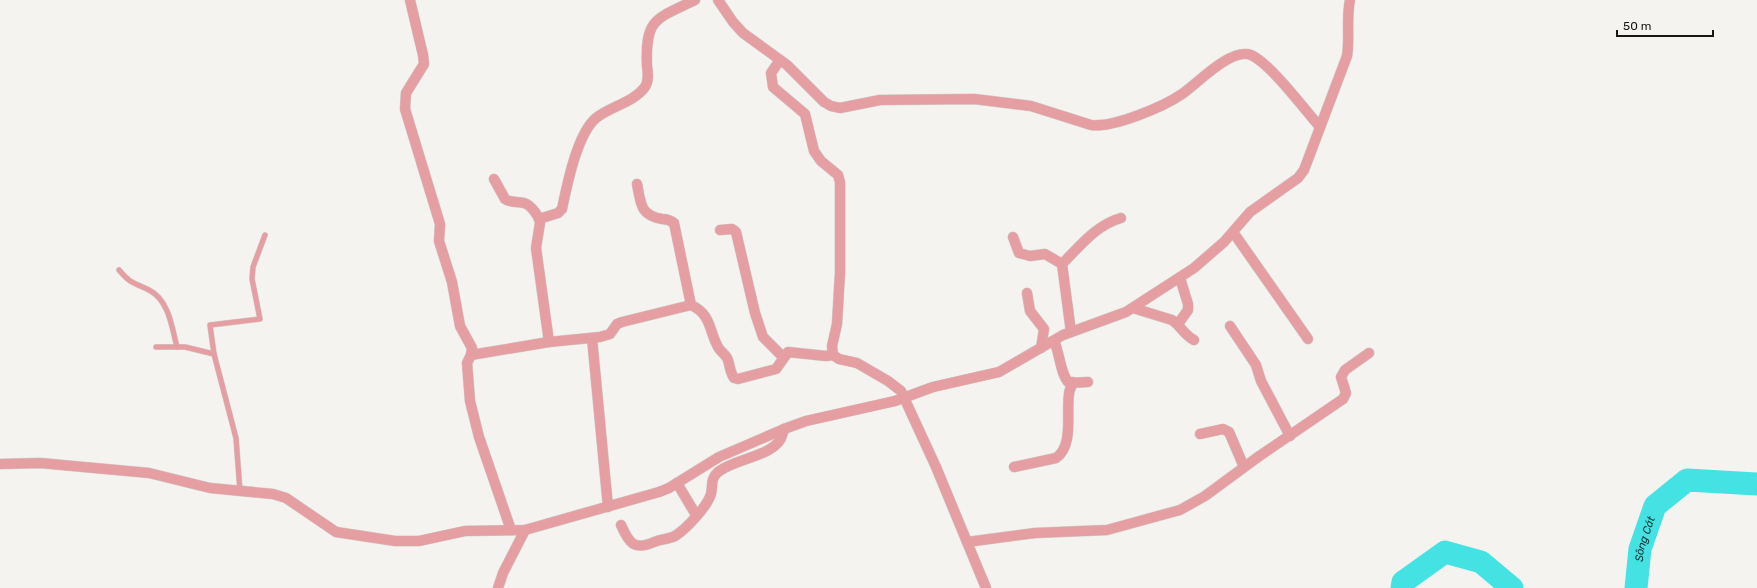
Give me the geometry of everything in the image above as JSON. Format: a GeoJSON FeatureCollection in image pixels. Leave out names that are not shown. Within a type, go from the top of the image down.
{"type":"FeatureCollection","features":[{"type":"Feature","properties":{"kind":"street"},"geometry":{"type":"LineString","coordinates":[[410,0],[424,64],[406,93],[405,109],[440,224],[439,241],[452,282],[460,326],[472,348],[471,355],[467,363],[470,401],[478,437],[511,530]]}},
{"type":"Feature","properties":{"kind":"street"},"geometry":{"type":"LineString","coordinates":[[539,219],[558,213],[562,209],[576,153],[591,124],[597,118],[633,98],[646,85],[648,78],[646,49],[652,26],[663,14],[695,0]]}},
{"type":"Feature","properties":{"kind":"street"},"geometry":{"type":"LineString","coordinates":[[718,0],[733,22],[744,34],[787,65],[824,102],[836,108],[880,100],[974,99],[1031,106],[1097,126],[1158,108],[1182,94],[1210,71],[1229,59],[1247,54],[1258,59],[1286,87],[1320,127]]}},
{"type":"Feature","properties":{"kind":"street"},"geometry":{"type":"LineString","coordinates":[[0,464],[40,463],[142,472],[210,488],[273,494],[286,498],[331,529],[342,534],[403,542],[466,532],[525,530],[659,492],[677,483],[719,457],[784,429],[806,422],[879,405],[933,387],[999,372],[1071,332],[1133,308],[1180,278],[1194,268],[1233,232],[1250,212],[1301,174],[1308,161],[1342,74],[1349,42],[1348,9],[1350,0]]}},
{"type":"Feature","properties":{"kind":"street"},"geometry":{"type":"LineString","coordinates":[[780,60],[771,73],[773,87],[805,114],[814,151],[821,162],[838,175],[840,182],[840,272],[837,324],[832,346],[833,355]]}},
{"type":"Feature","properties":{"kind":"street"},"geometry":{"type":"LineString","coordinates":[[494,179],[505,199],[525,203],[530,206],[539,219],[540,223],[536,248],[549,342]]}},
{"type":"Feature","properties":{"kind":"street"},"geometry":{"type":"LineString","coordinates":[[637,184],[644,212],[674,223],[691,305]]}},
{"type":"Feature","properties":{"kind":"street"},"geometry":{"type":"LineString","coordinates":[[1062,264],[1094,232],[1110,221],[1121,218]]}},
{"type":"Feature","properties":{"kind":"street"},"geometry":{"type":"LineString","coordinates":[[720,230],[732,229],[736,232],[755,312],[763,337],[783,357]]}},
{"type":"Feature","properties":{"kind":"street"},"geometry":{"type":"LineString","coordinates":[[1233,232],[1308,339]]}},
{"type":"Feature","properties":{"kind":"street"},"geometry":{"type":"LineString","coordinates":[[1013,237],[1019,253],[1030,256],[1045,254],[1062,264]]}},
{"type":"Feature","properties":{"kind":"street"},"geometry":{"type":"LineString","coordinates":[[1062,264],[1071,332]]}},
{"type":"Feature","properties":{"kind":"street"},"geometry":{"type":"LineString","coordinates":[[1178,324],[1188,310],[1188,304],[1180,278]]}},
{"type":"Feature","properties":{"kind":"street"},"geometry":{"type":"LineString","coordinates":[[1027,293],[1030,311],[1044,329],[1041,348]]}},
{"type":"Feature","properties":{"kind":"street"},"geometry":{"type":"LineString","coordinates":[[471,355],[549,342],[607,335],[617,324],[622,322],[691,305],[697,308],[710,324],[716,345],[727,358],[730,373],[734,378],[738,379],[776,369],[779,367],[786,353],[793,352],[826,356],[833,355],[839,359],[857,363],[897,387],[904,397],[936,467],[986,588]]}},
{"type":"Feature","properties":{"kind":"street"},"geometry":{"type":"LineString","coordinates":[[1133,308],[1168,318],[1178,324],[1182,332],[1194,340]]}},
{"type":"Feature","properties":{"kind":"street"},"geometry":{"type":"LineString","coordinates":[[1230,326],[1256,365],[1261,381],[1290,436]]}},
{"type":"Feature","properties":{"kind":"street"},"geometry":{"type":"LineString","coordinates":[[592,338],[608,507]]}},
{"type":"Feature","properties":{"kind":"street"},"geometry":{"type":"LineString","coordinates":[[1054,341],[1059,352],[1063,374],[1069,382],[1088,382]]}},
{"type":"Feature","properties":{"kind":"street"},"geometry":{"type":"LineString","coordinates":[[967,542],[1035,533],[1107,530],[1187,507],[1205,496],[1244,467],[1343,399],[1346,393],[1341,377],[1345,370],[1370,354]]}},
{"type":"Feature","properties":{"kind":"street"},"geometry":{"type":"LineString","coordinates":[[1014,467],[1060,456],[1065,446],[1069,425],[1069,394],[1073,382]]}},
{"type":"Feature","properties":{"kind":"street"},"geometry":{"type":"LineString","coordinates":[[621,525],[629,541],[636,545],[647,546],[656,541],[674,537],[696,516],[711,494],[713,478],[717,473],[725,467],[764,452],[776,445],[780,440],[784,429]]}},
{"type":"Feature","properties":{"kind":"street"},"geometry":{"type":"LineString","coordinates":[[1200,434],[1223,429],[1229,432],[1244,467]]}},
{"type":"Feature","properties":{"kind":"street"},"geometry":{"type":"LineString","coordinates":[[677,483],[696,516]]}},
{"type":"Feature","properties":{"kind":"street"},"geometry":{"type":"LineString","coordinates":[[498,588],[503,573],[525,530]]}},
{"type":"Feature","properties":{"kind":"lane"},"geometry":{"type":"LineString","coordinates":[[240,490],[236,438],[214,354],[210,325],[260,319],[252,279],[253,267],[265,235]]}},
{"type":"Feature","properties":{"kind":"lane"},"geometry":{"type":"LineString","coordinates":[[119,270],[129,282],[150,290],[160,298],[167,310],[177,347]]}},
{"type":"Feature","properties":{"kind":"lane"},"geometry":{"type":"LineString","coordinates":[[156,347],[185,347],[214,354]]}},
{"type":"Feature","properties":{"kind":"waterway","name":"Sông Cát"},"geometry":{"type":"LineString","coordinates":[[1636,588],[1640,549],[1655,506],[1687,480],[1757,484]]}},
{"type":"Feature","properties":{"kind":"waterway","name":"Sông Cát"},"geometry":{"type":"LineString","coordinates":[[1402,588],[1403,582],[1445,552],[1481,562],[1512,588]]}}]}
